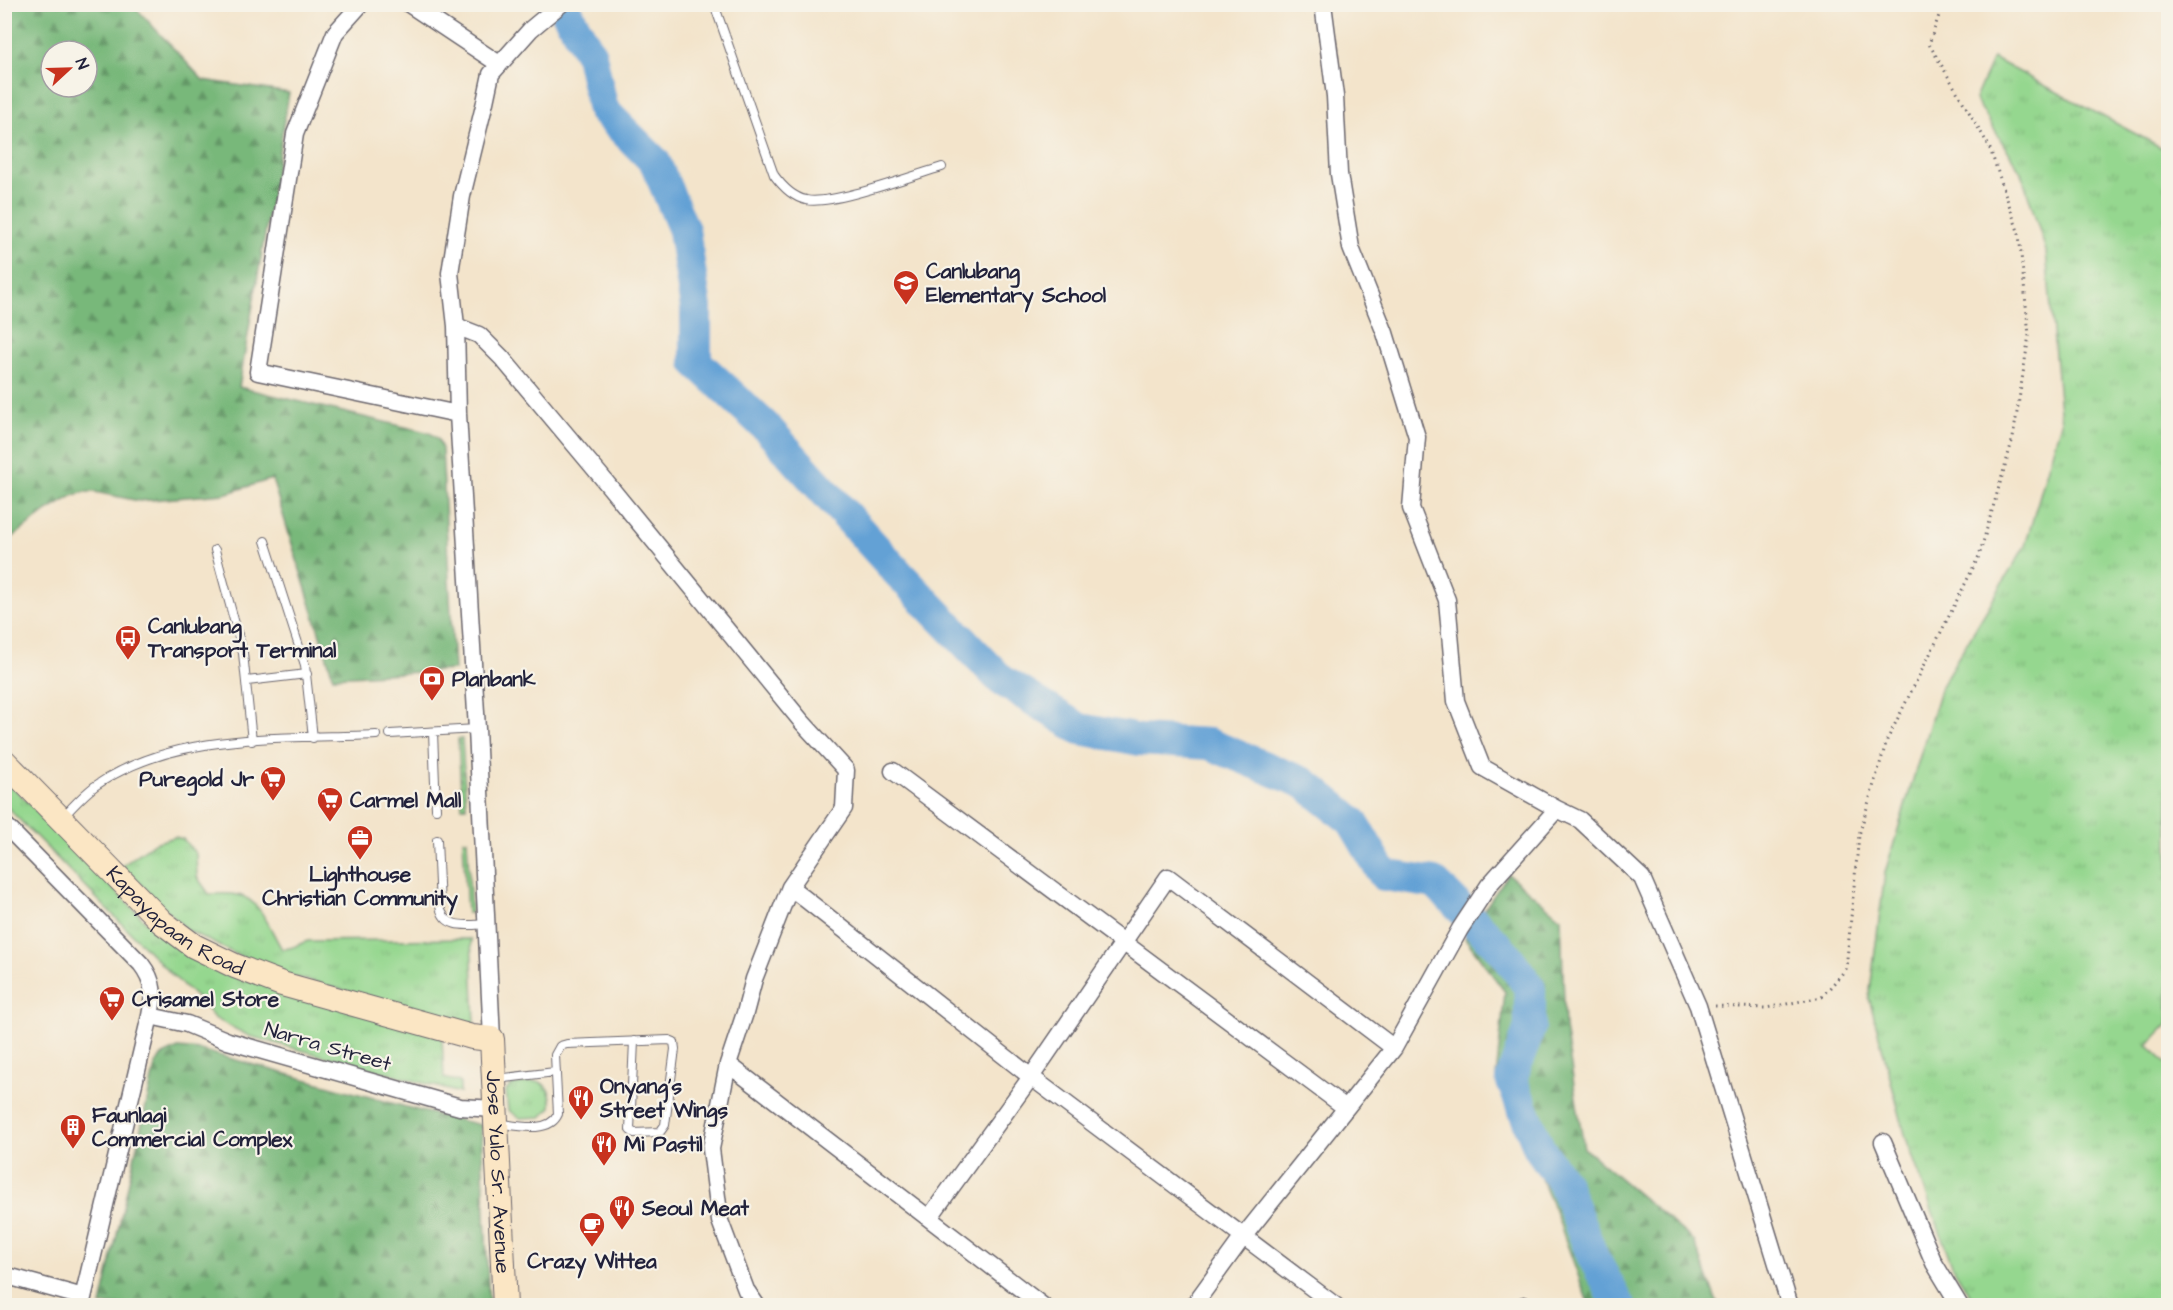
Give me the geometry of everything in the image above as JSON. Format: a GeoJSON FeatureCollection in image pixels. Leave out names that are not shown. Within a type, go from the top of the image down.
{"type":"FeatureCollection","features":[{"type":"Feature","properties":{"kind":"street"},"geometry":{"type":"LineString","coordinates":[[361,4],[335,33],[295,134],[258,372],[458,414]]}},
{"type":"Feature","properties":{"kind":"street"},"geometry":{"type":"LineString","coordinates":[[409,4],[499,64]]}},
{"type":"Feature","properties":{"kind":"street"},"geometry":{"type":"LineString","coordinates":[[492,1039],[477,729],[458,414],[456,326],[450,273],[462,196],[490,74],[531,29],[561,4]]}},
{"type":"Feature","properties":{"kind":"street"},"geometry":{"type":"LineString","coordinates":[[1323,4],[1335,96],[1339,174],[1351,248],[1385,333],[1418,437],[1411,508],[1447,600],[1456,701],[1482,767],[1580,820],[1642,878],[1698,1006],[1790,1305]]}},
{"type":"Feature","properties":{"kind":"street"},"geometry":{"type":"LineString","coordinates":[[456,326],[479,335],[501,358],[802,722],[846,770],[844,808],[790,887],[754,979],[746,1013],[728,1064],[711,1149],[720,1221],[746,1290],[757,1305]]}},
{"type":"Feature","properties":{"kind":"street","name":"Kapayapaan Road"},"geometry":{"type":"LineString","coordinates":[[4,761],[162,922],[194,946],[256,975],[282,984],[471,1037],[492,1039]]}},
{"type":"Feature","properties":{"kind":"street"},"geometry":{"type":"LineString","coordinates":[[892,771],[1347,1108]]}},
{"type":"Feature","properties":{"kind":"street"},"geometry":{"type":"LineString","coordinates":[[1193,1305],[1394,1048],[1460,929],[1490,885],[1557,808]]}},
{"type":"Feature","properties":{"kind":"street"},"geometry":{"type":"LineString","coordinates":[[4,824],[147,971],[154,997],[82,1301],[4,1275]]}},
{"type":"Feature","properties":{"kind":"street"},"geometry":{"type":"LineString","coordinates":[[928,1218],[1031,1077],[1168,877],[1394,1048]]}},
{"type":"Feature","properties":{"kind":"street"},"geometry":{"type":"LineString","coordinates":[[790,887],[1031,1077],[1336,1305]]}},
{"type":"Feature","properties":{"kind":"street","name":"Narra Street"},"geometry":{"type":"LineString","coordinates":[[150,1016],[187,1024],[228,1041],[496,1116]]}},
{"type":"Feature","properties":{"kind":"street","name":"Jose Yulo Sr. Avenue"},"geometry":{"type":"LineString","coordinates":[[492,1039],[505,1305]]}},
{"type":"Feature","properties":{"kind":"street"},"geometry":{"type":"LineString","coordinates":[[728,1064],[1043,1305]]}},
{"type":"Feature","properties":{"kind":"street"},"geometry":{"type":"LineString","coordinates":[[1882,1142],[1934,1263],[1960,1305]]}},
{"type":"Feature","properties":{"kind":"lane"},"geometry":{"type":"LineString","coordinates":[[714,4],[774,175],[786,190],[807,201],[842,198],[942,167]]}},
{"type":"Feature","properties":{"kind":"lane"},"geometry":{"type":"LineString","coordinates":[[265,541],[307,674],[313,738]]}},
{"type":"Feature","properties":{"kind":"lane"},"geometry":{"type":"LineString","coordinates":[[215,550],[239,634],[247,681],[252,741]]}},
{"type":"Feature","properties":{"kind":"lane"},"geometry":{"type":"LineString","coordinates":[[247,681],[307,674]]}},
{"type":"Feature","properties":{"kind":"lane"},"geometry":{"type":"LineString","coordinates":[[390,734],[477,729]]}},
{"type":"Feature","properties":{"kind":"lane"},"geometry":{"type":"LineString","coordinates":[[433,732],[436,809]]}},
{"type":"Feature","properties":{"kind":"lane"},"geometry":{"type":"LineString","coordinates":[[61,819],[96,786],[145,761],[193,747],[252,741],[376,735]]}},
{"type":"Feature","properties":{"kind":"lane"},"geometry":{"type":"LineString","coordinates":[[437,840],[440,906],[443,916],[447,921],[456,925],[486,924]]}},
{"type":"Feature","properties":{"kind":"lane"},"geometry":{"type":"LineString","coordinates":[[496,1116],[534,1126],[549,1124],[555,1120],[558,1114],[556,1052],[563,1045],[634,1041],[669,1040],[675,1044],[665,1125],[657,1133],[634,1133],[630,1130],[634,1041]]}},
{"type":"Feature","properties":{"kind":"lane"},"geometry":{"type":"LineString","coordinates":[[494,1079],[555,1072]]}},
{"type":"Feature","properties":{"kind":"path"},"geometry":{"type":"LineString","coordinates":[[1698,1006],[1766,1008],[1822,997],[1846,969],[1859,835],[1887,740],[1979,556],[2013,438],[2029,335],[2019,234],[1989,146],[1929,44],[1943,4]]}},
{"type":"Feature","properties":{"kind":"green space"},"geometry":{"type":"Polygon","coordinates":[[[5,4],[133,5],[203,80],[289,93],[239,387],[430,433],[438,439],[442,449],[454,670],[333,677],[272,479],[224,494],[139,501],[84,492],[72,496],[47,511],[5,543],[5,4]]]}},
{"type":"Feature","properties":{"kind":"green space"},"geometry":{"type":"Polygon","coordinates":[[[1993,58],[2168,151],[2168,1024],[2148,1045],[2168,1066],[2168,1305],[1976,1305],[1953,1268],[1906,1138],[1869,998],[1885,873],[1941,686],[2025,546],[2061,423],[2046,251],[2021,172],[1975,99],[1993,58]]]}},
{"type":"Feature","properties":{"kind":"green space"},"geometry":{"type":"Polygon","coordinates":[[[458,739],[462,739],[466,807],[462,807],[458,739]]]}},
{"type":"Feature","properties":{"kind":"green space"},"geometry":{"type":"Polygon","coordinates":[[[4,778],[153,929],[442,1038],[444,1078],[460,1082],[460,1093],[249,1036],[214,1018],[200,1001],[5,805],[4,778]]]}},
{"type":"Feature","properties":{"kind":"green space"},"geometry":{"type":"Polygon","coordinates":[[[175,837],[183,839],[196,854],[197,877],[209,894],[238,895],[253,903],[259,909],[282,949],[308,941],[471,939],[475,1023],[472,1025],[266,969],[187,930],[122,866],[154,843],[175,837]]]}},
{"type":"Feature","properties":{"kind":"green space"},"geometry":{"type":"Polygon","coordinates":[[[463,840],[467,840],[471,913],[467,913],[463,840]]]}},
{"type":"Feature","properties":{"kind":"green space"},"geometry":{"type":"Polygon","coordinates":[[[1508,874],[1561,918],[1565,1028],[1584,1148],[1694,1241],[1718,1305],[1595,1306],[1587,1300],[1554,1208],[1496,1077],[1505,992],[1465,938],[1508,874]]]}},
{"type":"Feature","properties":{"kind":"green space"},"geometry":{"type":"Polygon","coordinates":[[[178,1048],[200,1050],[417,1110],[481,1125],[489,1305],[101,1305],[155,1066],[161,1056],[178,1048]]]}},
{"type":"Feature","properties":{"kind":"green space"},"geometry":{"type":"Polygon","coordinates":[[[540,1082],[548,1089],[551,1107],[541,1117],[520,1118],[508,1110],[506,1091],[511,1085],[540,1082]]]}},
{"type":"Feature","properties":{"kind":"waterway"},"geometry":{"type":"LineString","coordinates":[[562,4],[591,55],[603,110],[655,162],[684,230],[696,308],[696,362],[766,427],[899,574],[1001,680],[1080,729],[1140,740],[1209,744],[1304,783],[1352,821],[1384,875],[1435,883],[1505,953],[1530,988],[1530,1027],[1511,1079],[1539,1148],[1564,1184],[1593,1257],[1620,1306]]}},
{"type":"Feature","properties":{"kind":"place","name":"Canlubang Elementary School"},"geometry":{"type":"Point","coordinates":[906,306]}},
{"type":"Feature","properties":{"kind":"place","name":"Canlubang Transport Terminal"},"geometry":{"type":"Point","coordinates":[128,661]}},
{"type":"Feature","properties":{"kind":"place","name":"Planbank"},"geometry":{"type":"Point","coordinates":[432,702]}},
{"type":"Feature","properties":{"kind":"place","name":"Puregold Jr"},"geometry":{"type":"Point","coordinates":[273,802]}},
{"type":"Feature","properties":{"kind":"place","name":"Carmel Mall"},"geometry":{"type":"Point","coordinates":[330,823]}},
{"type":"Feature","properties":{"kind":"place","name":"Lighthouse Christian Community"},"geometry":{"type":"Point","coordinates":[360,861]}},
{"type":"Feature","properties":{"kind":"place","name":"Crisamel Store"},"geometry":{"type":"Point","coordinates":[112,1022]}},
{"type":"Feature","properties":{"kind":"place","name":"Onyang's Street Wings"},"geometry":{"type":"Point","coordinates":[581,1121]}},
{"type":"Feature","properties":{"kind":"place","name":"Faunlagi Commercial Complex"},"geometry":{"type":"Point","coordinates":[73,1150]}},
{"type":"Feature","properties":{"kind":"place","name":"Mi Pastil"},"geometry":{"type":"Point","coordinates":[604,1167]}},
{"type":"Feature","properties":{"kind":"place","name":"Seoul Meat"},"geometry":{"type":"Point","coordinates":[622,1231]}},
{"type":"Feature","properties":{"kind":"place","name":"Crazy Wittea"},"geometry":{"type":"Point","coordinates":[592,1248]}}]}
